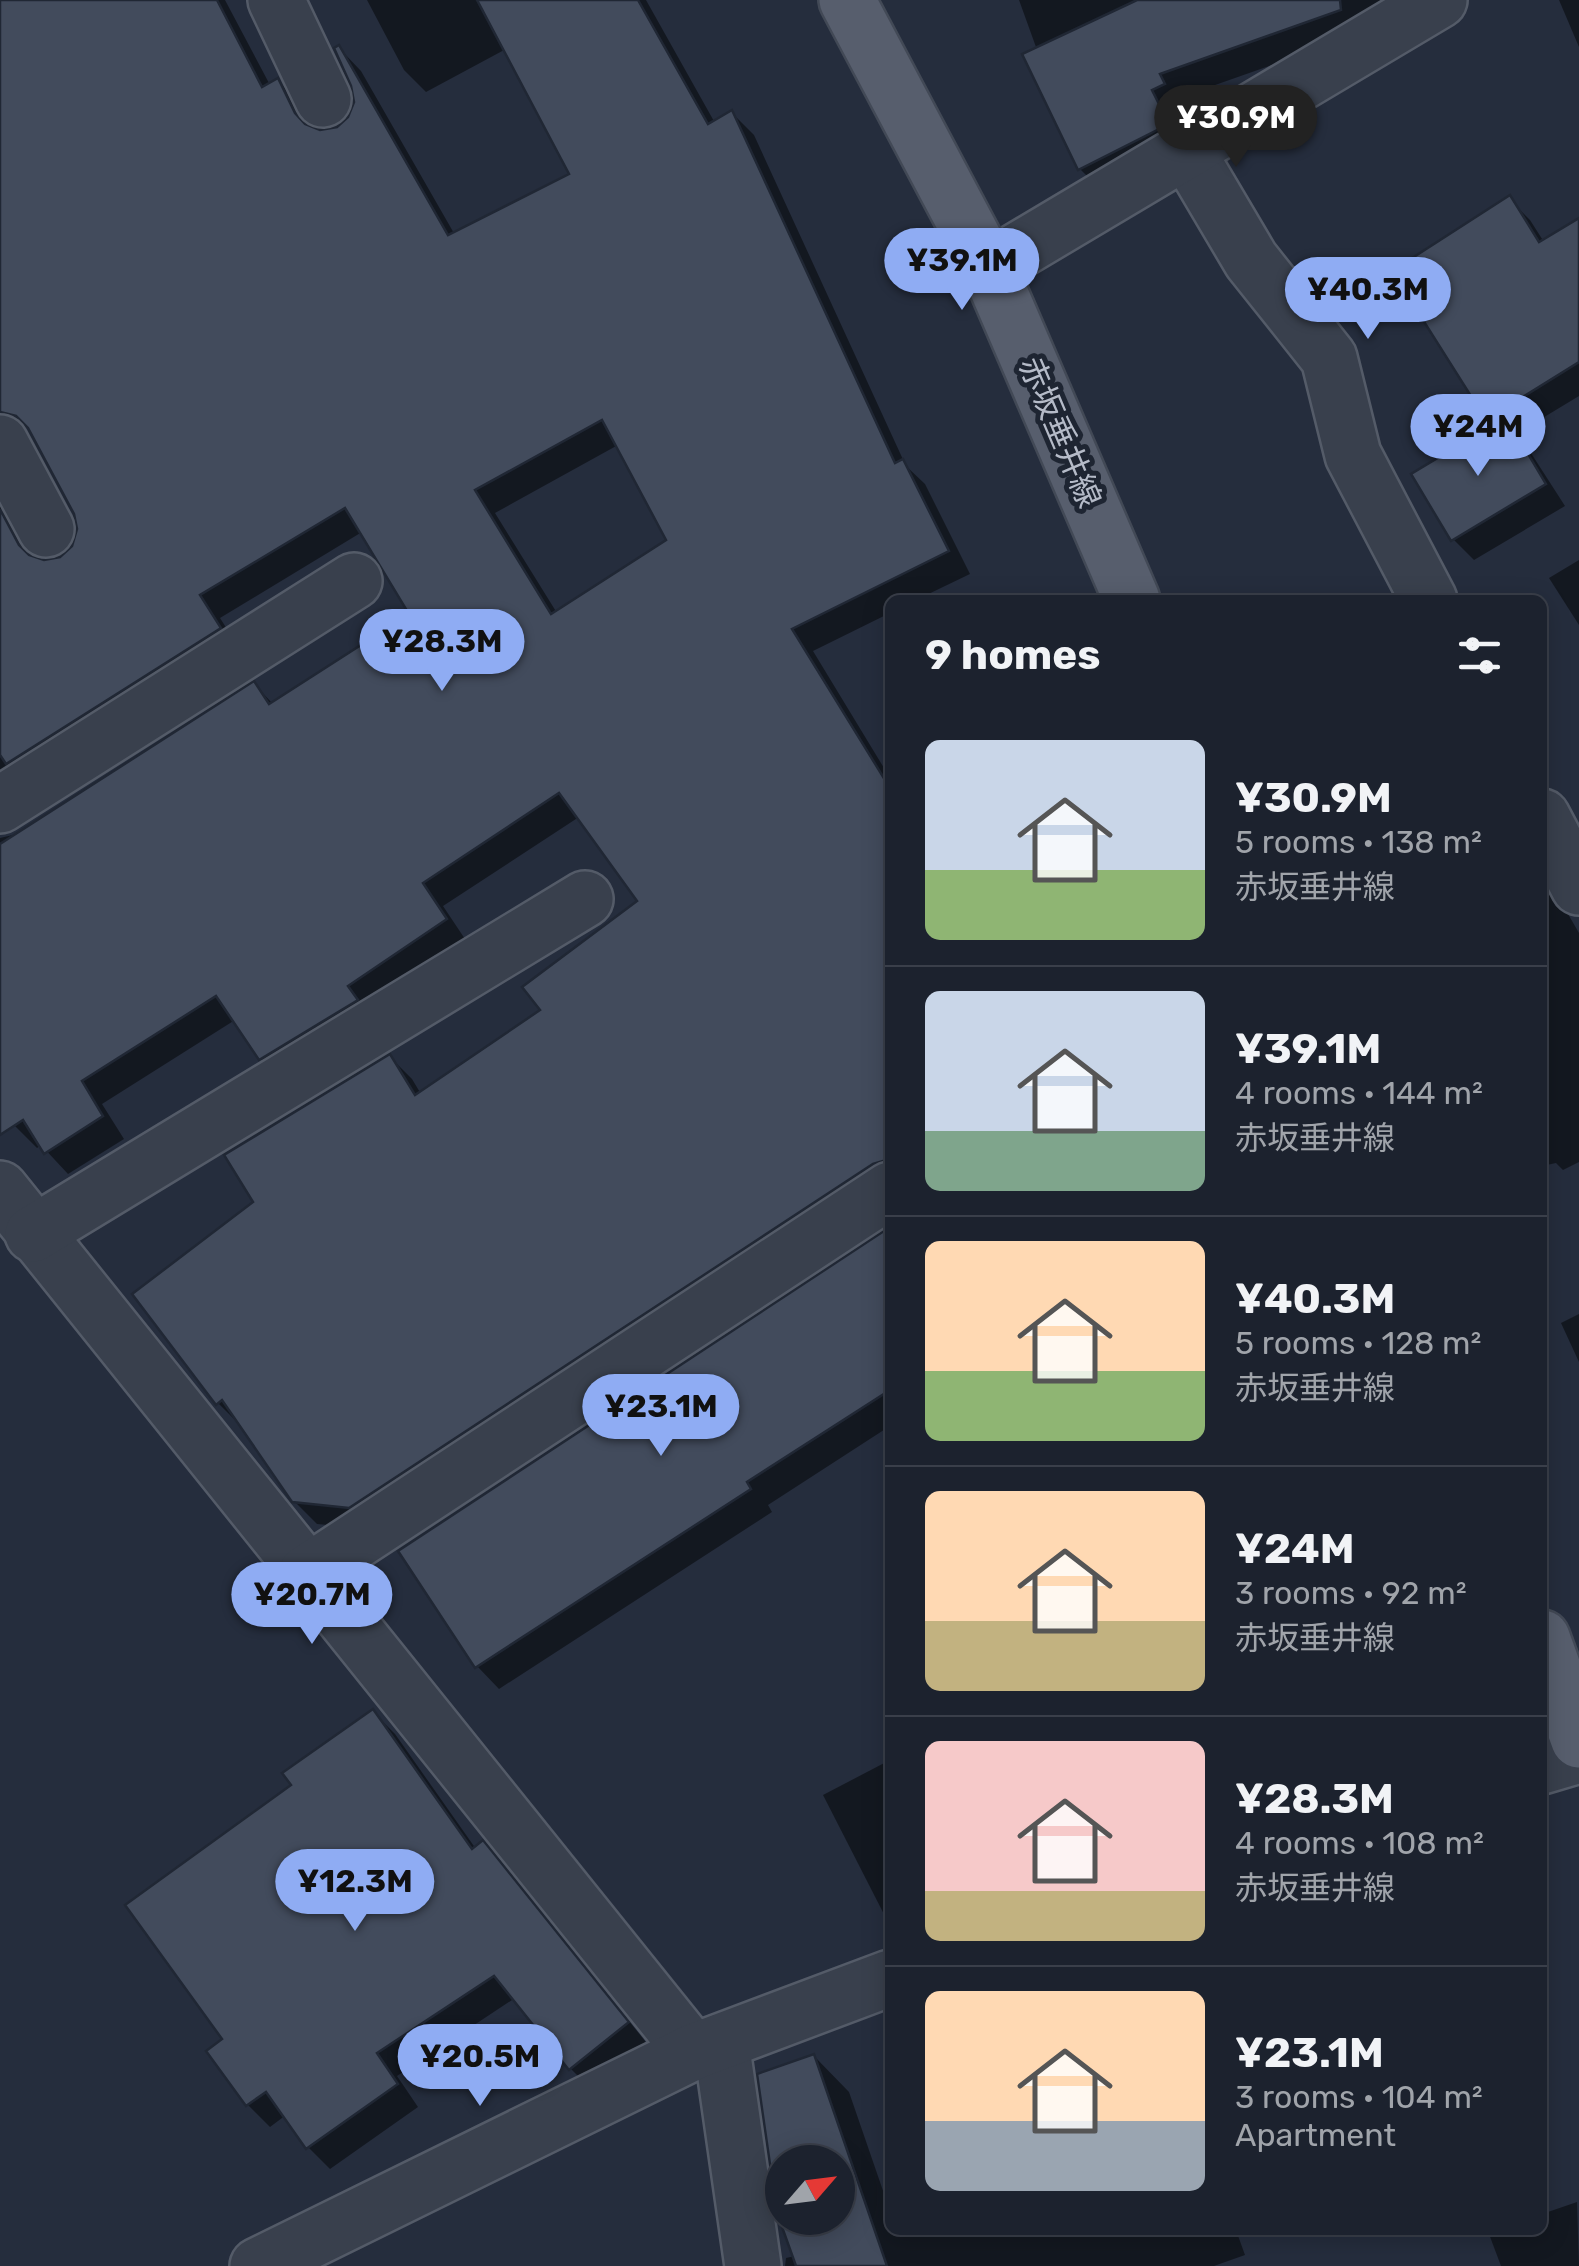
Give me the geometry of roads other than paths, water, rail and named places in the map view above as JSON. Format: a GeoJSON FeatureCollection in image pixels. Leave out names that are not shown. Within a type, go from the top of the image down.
{"type":"FeatureCollection","features":[{"type":"Feature","properties":{"kind":"main road","name":"赤坂垂井線"},"geometry":{"type":"LineString","coordinates":[[847,0],[989,268],[1130,595]]}},
{"type":"Feature","properties":{"kind":"main road"},"geometry":{"type":"LineString","coordinates":[[1547,1652],[1579,1740]]}},
{"type":"Feature","properties":{"kind":"street"},"geometry":{"type":"LineString","coordinates":[[276,0],[323,99]]}},
{"type":"Feature","properties":{"kind":"street"},"geometry":{"type":"LineString","coordinates":[[989,268],[1439,0]]}},
{"type":"Feature","properties":{"kind":"street"},"geometry":{"type":"LineString","coordinates":[[1186,150],[1250,260],[1329,358],[1353,455],[1425,595]]}},
{"type":"Feature","properties":{"kind":"street"},"geometry":{"type":"LineString","coordinates":[[0,443],[46,529]]}},
{"type":"Feature","properties":{"kind":"street"},"geometry":{"type":"LineString","coordinates":[[0,806],[354,581]]}},
{"type":"Feature","properties":{"kind":"street"},"geometry":{"type":"LineString","coordinates":[[1547,826],[1578,883]]}},
{"type":"Feature","properties":{"kind":"street"},"geometry":{"type":"LineString","coordinates":[[33,1234],[585,900]]}},
{"type":"Feature","properties":{"kind":"street"},"geometry":{"type":"LineString","coordinates":[[0,1189],[307,1572],[707,2047],[753,2266]]}},
{"type":"Feature","properties":{"kind":"street"},"geometry":{"type":"LineString","coordinates":[[307,1572],[885,1193]]}},
{"type":"Feature","properties":{"kind":"street"},"geometry":{"type":"LineString","coordinates":[[1547,1765],[1579,1755]]}},
{"type":"Feature","properties":{"kind":"street"},"geometry":{"type":"LineString","coordinates":[[258,2266],[707,2047],[885,1980]]}}]}
